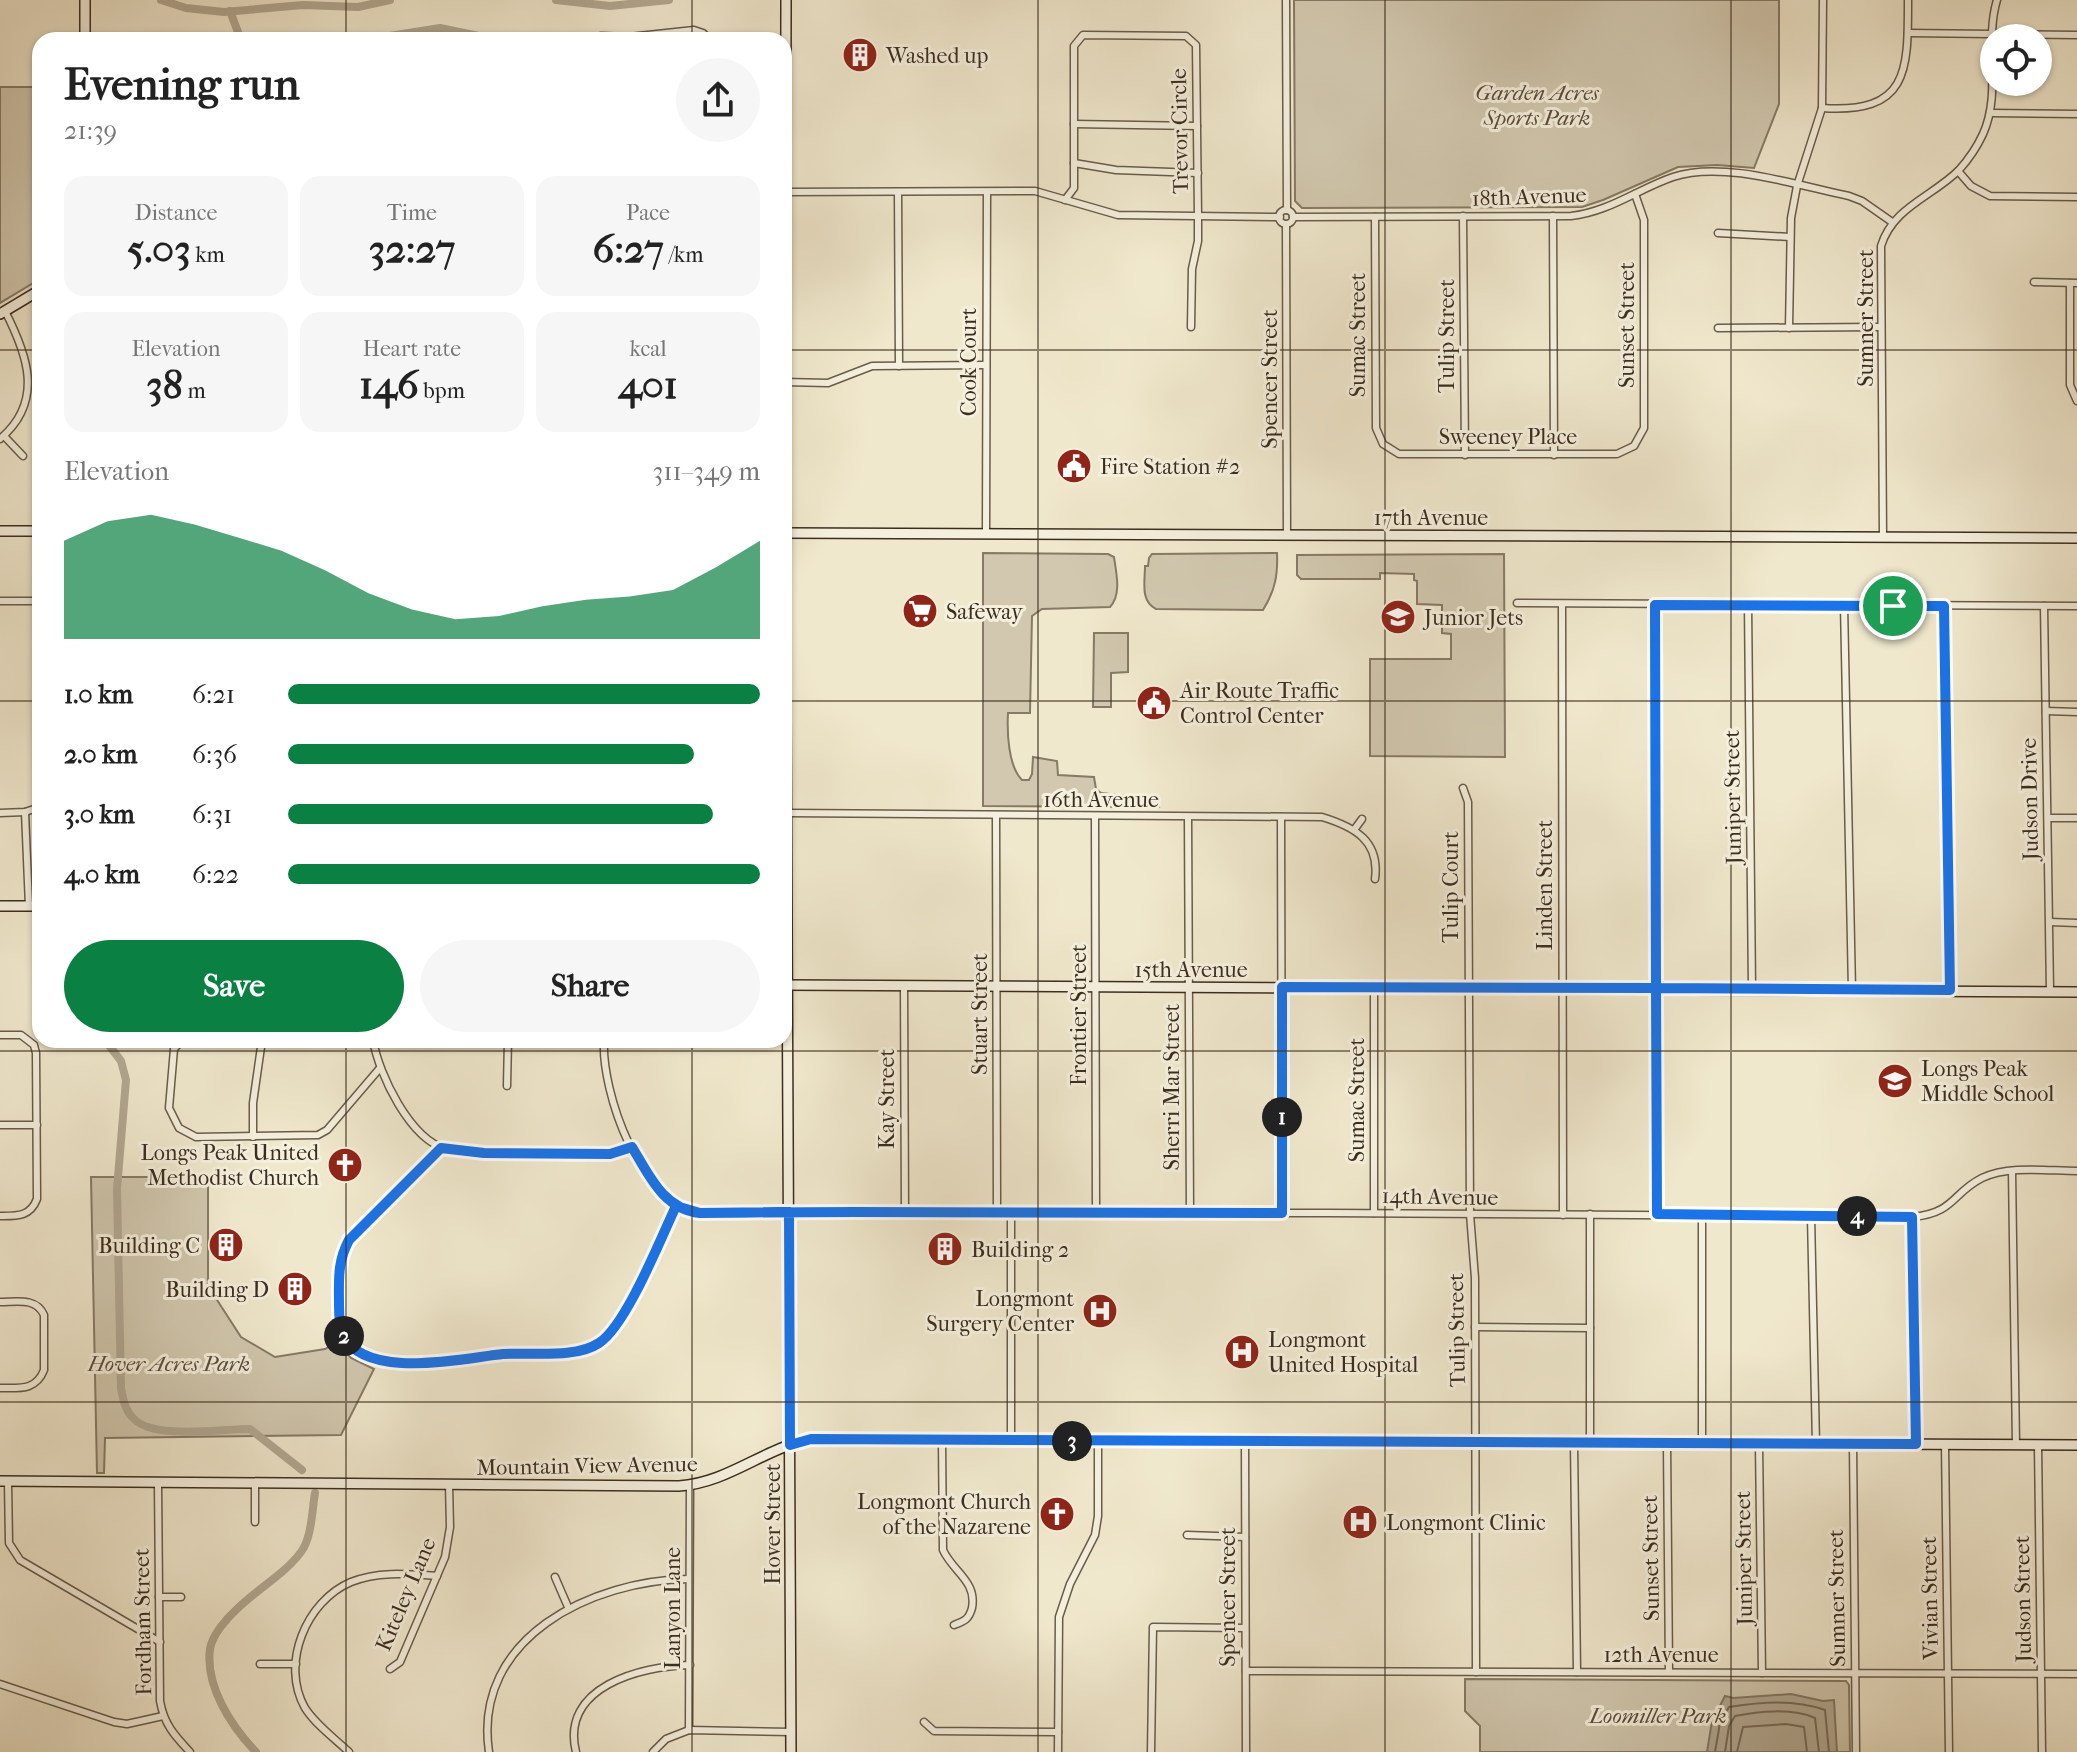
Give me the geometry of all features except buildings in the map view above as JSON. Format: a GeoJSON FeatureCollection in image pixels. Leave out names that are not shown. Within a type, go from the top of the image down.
{"type":"FeatureCollection","features":[{"type":"Feature","properties":{"kind":"street"},"geometry":{"type":"LineString","coordinates":[[85,0],[85,32]]}},
{"type":"Feature","properties":{"kind":"street","name":"Hover Street"},"geometry":{"type":"LineString","coordinates":[[786,0],[786,32]]}},
{"type":"Feature","properties":{"kind":"street"},"geometry":{"type":"LineString","coordinates":[[792,192],[1035,191],[1118,215],[1280,217],[1286,224],[1293,217],[1287,210],[1286,0]]}},
{"type":"Feature","properties":{"kind":"street"},"geometry":{"type":"LineString","coordinates":[[1789,328],[1790,237],[1797,186],[1822,108],[1823,0]]}},
{"type":"Feature","properties":{"kind":"street"},"geometry":{"type":"LineString","coordinates":[[1822,108],[1865,108],[1888,94],[1897,83],[1905,67],[1908,0]]}},
{"type":"Feature","properties":{"kind":"street","name":"Sumner Street"},"geometry":{"type":"LineString","coordinates":[[1993,24],[1997,0]]}},
{"type":"Feature","properties":{"kind":"street"},"geometry":{"type":"LineString","coordinates":[[675,32],[697,32]]}},
{"type":"Feature","properties":{"kind":"street"},"geometry":{"type":"LineString","coordinates":[[1908,33],[1980,35]]}},
{"type":"Feature","properties":{"kind":"street","name":"Trevor Circle"},"geometry":{"type":"LineString","coordinates":[[1065,200],[1074,188],[1074,46],[1083,35],[1186,36],[1196,45],[1198,241],[1192,269],[1191,327]]}},
{"type":"Feature","properties":{"kind":"street"},"geometry":{"type":"LineString","coordinates":[[2052,35],[2077,35]]}},
{"type":"Feature","properties":{"kind":"street","name":"Sumner Street"},"geometry":{"type":"LineString","coordinates":[[1883,537],[1880,255],[1885,233],[1905,209],[1958,171],[1983,134],[1990,113],[1991,96]]}},
{"type":"Feature","properties":{"kind":"street"},"geometry":{"type":"LineString","coordinates":[[1990,113],[2077,114]]}},
{"type":"Feature","properties":{"kind":"street"},"geometry":{"type":"LineString","coordinates":[[1074,124],[1197,126]]}},
{"type":"Feature","properties":{"kind":"street"},"geometry":{"type":"LineString","coordinates":[[1074,163],[1116,170],[1198,173]]}},
{"type":"Feature","properties":{"kind":"street"},"geometry":{"type":"LineString","coordinates":[[1958,171],[1971,186],[1990,196],[2077,197]]}},
{"type":"Feature","properties":{"kind":"street","name":"18th Avenue"},"geometry":{"type":"LineString","coordinates":[[1293,217],[1589,214],[1673,177],[1692,173],[1742,175],[1862,201],[1892,222]]}},
{"type":"Feature","properties":{"kind":"street"},"geometry":{"type":"LineString","coordinates":[[898,192],[899,366]]}},
{"type":"Feature","properties":{"kind":"street","name":"Cook Court"},"geometry":{"type":"LineString","coordinates":[[986,533],[987,192]]}},
{"type":"Feature","properties":{"kind":"street","name":"Sunset Street"},"geometry":{"type":"LineString","coordinates":[[1627,451],[1640,438],[1644,428],[1644,220],[1635,194]]}},
{"type":"Feature","properties":{"kind":"street"},"geometry":{"type":"LineString","coordinates":[[1280,217],[1287,210]]}},
{"type":"Feature","properties":{"kind":"street","name":"Tulip Street"},"geometry":{"type":"LineString","coordinates":[[1463,216],[1465,455]]}},
{"type":"Feature","properties":{"kind":"street"},"geometry":{"type":"LineString","coordinates":[[1553,216],[1554,455]]}},
{"type":"Feature","properties":{"kind":"street","name":"Sumac Street"},"geometry":{"type":"LineString","coordinates":[[1375,217],[1376,428],[1378,436],[1389,449]]}},
{"type":"Feature","properties":{"kind":"street","name":"Spencer Street"},"geometry":{"type":"LineString","coordinates":[[1286,224],[1287,535]]}},
{"type":"Feature","properties":{"kind":"street"},"geometry":{"type":"LineString","coordinates":[[1718,233],[1790,237]]}},
{"type":"Feature","properties":{"kind":"street"},"geometry":{"type":"LineString","coordinates":[[2034,282],[2074,283],[2070,385],[2077,401]]}},
{"type":"Feature","properties":{"kind":"street"},"geometry":{"type":"LineString","coordinates":[[23,456],[2,437],[14,423],[24,401],[28,375],[26,354],[3,312],[32,295]]}},
{"type":"Feature","properties":{"kind":"street"},"geometry":{"type":"LineString","coordinates":[[1718,328],[1880,327]]}},
{"type":"Feature","properties":{"kind":"street"},"geometry":{"type":"LineString","coordinates":[[792,382],[828,383],[872,366],[986,365]]}},
{"type":"Feature","properties":{"kind":"street","name":"Sweeney Place"},"geometry":{"type":"LineString","coordinates":[[1389,449],[1399,454],[1465,455],[1617,454],[1627,451]]}},
{"type":"Feature","properties":{"kind":"street"},"geometry":{"type":"LineString","coordinates":[[0,531],[32,531]]}},
{"type":"Feature","properties":{"kind":"street","name":"17th Avenue"},"geometry":{"type":"LineString","coordinates":[[792,533],[2077,538]]}},
{"type":"Feature","properties":{"kind":"street"},"geometry":{"type":"LineString","coordinates":[[0,601],[32,601]]}},
{"type":"Feature","properties":{"kind":"street"},"geometry":{"type":"LineString","coordinates":[[1517,603],[2076,606]]}},
{"type":"Feature","properties":{"kind":"street","name":"Linden Street"},"geometry":{"type":"LineString","coordinates":[[1562,604],[1563,1215]]}},
{"type":"Feature","properties":{"kind":"street"},"geometry":{"type":"LineString","coordinates":[[1655,605],[1657,1214]]}},
{"type":"Feature","properties":{"kind":"street","name":"Juniper Street"},"geometry":{"type":"LineString","coordinates":[[1748,605],[1752,989]]}},
{"type":"Feature","properties":{"kind":"street"},"geometry":{"type":"LineString","coordinates":[[1844,605],[1852,990]]}},
{"type":"Feature","properties":{"kind":"street"},"geometry":{"type":"LineString","coordinates":[[1944,606],[1950,990]]}},
{"type":"Feature","properties":{"kind":"street","name":"Judson Drive"},"geometry":{"type":"LineString","coordinates":[[2044,606],[2050,991]]}},
{"type":"Feature","properties":{"kind":"street"},"geometry":{"type":"LineString","coordinates":[[2046,711],[2077,712]]}},
{"type":"Feature","properties":{"kind":"street","name":"Tulip Court"},"geometry":{"type":"LineString","coordinates":[[1463,788],[1468,802],[1468,988]]}},
{"type":"Feature","properties":{"kind":"street"},"geometry":{"type":"LineString","coordinates":[[0,813],[32,810]]}},
{"type":"Feature","properties":{"kind":"street"},"geometry":{"type":"LineString","coordinates":[[0,906],[29,906],[25,812]]}},
{"type":"Feature","properties":{"kind":"street","name":"16th Avenue"},"geometry":{"type":"LineString","coordinates":[[792,813],[1322,817],[1349,825],[1354,830]]}},
{"type":"Feature","properties":{"kind":"street","name":"Stuart Street"},"geometry":{"type":"LineString","coordinates":[[996,816],[997,1213]]}},
{"type":"Feature","properties":{"kind":"street","name":"Frontier Street"},"geometry":{"type":"LineString","coordinates":[[1095,817],[1096,1213]]}},
{"type":"Feature","properties":{"kind":"street","name":"Sherri Mar Street"},"geometry":{"type":"LineString","coordinates":[[1188,817],[1190,1213]]}},
{"type":"Feature","properties":{"kind":"street"},"geometry":{"type":"LineString","coordinates":[[1281,817],[1282,1213]]}},
{"type":"Feature","properties":{"kind":"street"},"geometry":{"type":"LineString","coordinates":[[2048,818],[2077,818]]}},
{"type":"Feature","properties":{"kind":"street"},"geometry":{"type":"LineString","coordinates":[[1362,819],[1354,830],[1368,842],[1377,862],[1375,879]]}},
{"type":"Feature","properties":{"kind":"street"},"geometry":{"type":"LineString","coordinates":[[2050,922],[2077,923]]}},
{"type":"Feature","properties":{"kind":"street","name":"15th Avenue"},"geometry":{"type":"LineString","coordinates":[[792,985],[2077,992]]}},
{"type":"Feature","properties":{"kind":"street","name":"Kay Street"},"geometry":{"type":"LineString","coordinates":[[904,986],[905,1212]]}},
{"type":"Feature","properties":{"kind":"street","name":"Sumac Street"},"geometry":{"type":"LineString","coordinates":[[1374,987],[1374,1213]]}},
{"type":"Feature","properties":{"kind":"street","name":"Tulip Street"},"geometry":{"type":"LineString","coordinates":[[1468,988],[1470,1214],[1475,1278],[1476,1672]]}},
{"type":"Feature","properties":{"kind":"street"},"geometry":{"type":"LineString","coordinates":[[0,1035],[21,1035],[32,1043]]}},
{"type":"Feature","properties":{"kind":"street"},"geometry":{"type":"LineString","coordinates":[[0,1216],[24,1215],[37,1199],[34,1048]]}},
{"type":"Feature","properties":{"kind":"street"},"geometry":{"type":"LineString","coordinates":[[176,1048],[169,1108],[179,1128],[196,1137],[318,1135],[327,1130],[380,1068]]}},
{"type":"Feature","properties":{"kind":"street"},"geometry":{"type":"LineString","coordinates":[[253,1137],[253,1103],[261,1048]]}},
{"type":"Feature","properties":{"kind":"street"},"geometry":{"type":"LineString","coordinates":[[375,1048],[380,1068],[407,1116],[424,1136],[441,1148],[484,1153],[610,1154],[632,1147]]}},
{"type":"Feature","properties":{"kind":"street"},"geometry":{"type":"LineString","coordinates":[[507,1086],[508,1048]]}},
{"type":"Feature","properties":{"kind":"street"},"geometry":{"type":"LineString","coordinates":[[441,1148],[349,1240],[342,1252],[338,1266],[339,1322],[351,1346],[372,1359],[459,1362],[502,1354],[575,1352],[590,1348],[612,1333],[676,1206],[658,1189],[632,1147],[612,1104],[606,1081],[604,1048]]}},
{"type":"Feature","properties":{"kind":"street","name":"Hover Street"},"geometry":{"type":"LineString","coordinates":[[787,1048],[791,1752]]}},
{"type":"Feature","properties":{"kind":"street"},"geometry":{"type":"LineString","coordinates":[[0,1125],[37,1125]]}},
{"type":"Feature","properties":{"kind":"street"},"geometry":{"type":"LineString","coordinates":[[2012,1171],[2016,1445]]}},
{"type":"Feature","properties":{"kind":"street","name":"14th Avenue"},"geometry":{"type":"LineString","coordinates":[[676,1206],[700,1213],[1912,1217],[1940,1211],[1984,1177],[2012,1171],[2077,1171]]}},
{"type":"Feature","properties":{"kind":"street"},"geometry":{"type":"LineString","coordinates":[[1011,1213],[1011,1440]]}},
{"type":"Feature","properties":{"kind":"street"},"geometry":{"type":"LineString","coordinates":[[1590,1214],[1590,1443]]}},
{"type":"Feature","properties":{"kind":"street"},"geometry":{"type":"LineString","coordinates":[[1702,1215],[1702,1443]]}},
{"type":"Feature","properties":{"kind":"street"},"geometry":{"type":"LineString","coordinates":[[1811,1216],[1816,1444]]}},
{"type":"Feature","properties":{"kind":"street"},"geometry":{"type":"LineString","coordinates":[[1912,1217],[1916,1444]]}},
{"type":"Feature","properties":{"kind":"street"},"geometry":{"type":"LineString","coordinates":[[0,1302],[31,1302],[41,1308],[44,1315],[44,1370],[41,1379],[25,1388],[0,1388]]}},
{"type":"Feature","properties":{"kind":"street"},"geometry":{"type":"LineString","coordinates":[[1475,1327],[1590,1328]]}},
{"type":"Feature","properties":{"kind":"street","name":"Mountain View Avenue"},"geometry":{"type":"LineString","coordinates":[[4,1482],[690,1485],[720,1478],[790,1445],[811,1439],[2077,1445]]}},
{"type":"Feature","properties":{"kind":"street"},"geometry":{"type":"LineString","coordinates":[[942,1440],[943,1550],[969,1583],[973,1599],[970,1616],[954,1625]]}},
{"type":"Feature","properties":{"kind":"street"},"geometry":{"type":"LineString","coordinates":[[1058,1752],[1059,1617],[1062,1601],[1095,1535],[1098,1441]]}},
{"type":"Feature","properties":{"kind":"street","name":"Spencer Street"},"geometry":{"type":"LineString","coordinates":[[1245,1441],[1246,1752]]}},
{"type":"Feature","properties":{"kind":"street"},"geometry":{"type":"LineString","coordinates":[[1574,1443],[1577,1672]]}},
{"type":"Feature","properties":{"kind":"street","name":"Sunset Street"},"geometry":{"type":"LineString","coordinates":[[1667,1443],[1669,1672]]}},
{"type":"Feature","properties":{"kind":"street","name":"Juniper Street"},"geometry":{"type":"LineString","coordinates":[[1759,1444],[1762,1673]]}},
{"type":"Feature","properties":{"kind":"street","name":"Sumner Street"},"geometry":{"type":"LineString","coordinates":[[1853,1444],[1856,1752]]}},
{"type":"Feature","properties":{"kind":"street","name":"Vivian Street"},"geometry":{"type":"LineString","coordinates":[[1945,1444],[1949,1752]]}},
{"type":"Feature","properties":{"kind":"street","name":"Judson Street"},"geometry":{"type":"LineString","coordinates":[[2038,1445],[2042,1752]]}},
{"type":"Feature","properties":{"kind":"street"},"geometry":{"type":"LineString","coordinates":[[4,1482],[9,1543],[20,1560],[160,1642]]}},
{"type":"Feature","properties":{"kind":"street","name":"Fordham Street"},"geometry":{"type":"LineString","coordinates":[[158,1483],[160,1701],[170,1731],[190,1752]]}},
{"type":"Feature","properties":{"kind":"street"},"geometry":{"type":"LineString","coordinates":[[255,1484],[255,1522]]}},
{"type":"Feature","properties":{"kind":"street","name":"Kiteley Lane"},"geometry":{"type":"LineString","coordinates":[[390,1669],[400,1662],[437,1576],[450,1537],[449,1484]]}},
{"type":"Feature","properties":{"kind":"street","name":"Lanyon Lane"},"geometry":{"type":"LineString","coordinates":[[689,1730],[690,1485]]}},
{"type":"Feature","properties":{"kind":"street"},"geometry":{"type":"LineString","coordinates":[[1187,1535],[1245,1537]]}},
{"type":"Feature","properties":{"kind":"street"},"geometry":{"type":"LineString","coordinates":[[349,1752],[313,1719],[298,1691],[296,1664],[302,1634],[310,1617],[336,1591],[351,1582],[393,1573],[437,1576]]}},
{"type":"Feature","properties":{"kind":"street"},"geometry":{"type":"LineString","coordinates":[[555,1577],[568,1607]]}},
{"type":"Feature","properties":{"kind":"street"},"geometry":{"type":"LineString","coordinates":[[489,1752],[491,1708],[496,1688],[509,1663],[535,1631],[568,1607],[615,1589],[642,1582],[689,1579]]}},
{"type":"Feature","properties":{"kind":"street"},"geometry":{"type":"LineString","coordinates":[[159,1597],[181,1597]]}},
{"type":"Feature","properties":{"kind":"street"},"geometry":{"type":"LineString","coordinates":[[1151,1752],[1153,1627],[1245,1628]]}},
{"type":"Feature","properties":{"kind":"street"},"geometry":{"type":"LineString","coordinates":[[260,1664],[296,1664]]}},
{"type":"Feature","properties":{"kind":"street"},"geometry":{"type":"LineString","coordinates":[[576,1752],[574,1728],[578,1713],[594,1692],[652,1668],[690,1665]]}},
{"type":"Feature","properties":{"kind":"street","name":"12th Avenue"},"geometry":{"type":"LineString","coordinates":[[1246,1671],[2077,1674]]}},
{"type":"Feature","properties":{"kind":"street"},"geometry":{"type":"LineString","coordinates":[[0,1684],[114,1722],[127,1724],[163,1716]]}},
{"type":"Feature","properties":{"kind":"street"},"geometry":{"type":"LineString","coordinates":[[924,1722],[934,1731],[1058,1732]]}},
{"type":"Feature","properties":{"kind":"street"},"geometry":{"type":"LineString","coordinates":[[653,1752],[666,1739],[689,1730],[791,1732]]}},
{"type":"Feature","properties":{"kind":"green space","name":"Garden Acres Sports Park"},"geometry":{"type":"Polygon","coordinates":[[[1294,0],[1779,0],[1779,104],[1754,168],[1717,165],[1678,167],[1582,207],[1302,208],[1295,201],[1294,0]]]}},
{"type":"Feature","properties":{"kind":"green space"},"geometry":{"type":"Polygon","coordinates":[[[0,87],[32,87],[32,284],[0,303],[0,87]]]}},
{"type":"Feature","properties":{"kind":"green space"},"geometry":{"type":"Polygon","coordinates":[[[983,553],[1108,554],[1114,557],[1117,589],[1110,607],[1042,609],[1032,616],[1030,713],[1008,713],[1009,748],[1022,780],[1029,780],[1032,774],[1033,757],[1057,761],[1058,775],[1094,777],[1096,789],[1101,793],[1157,799],[1159,807],[983,806],[983,553]]]}},
{"type":"Feature","properties":{"kind":"green space"},"geometry":{"type":"Polygon","coordinates":[[[1277,553],[1275,583],[1263,610],[1156,609],[1145,596],[1145,566],[1148,566],[1152,554],[1277,553]]]}},
{"type":"Feature","properties":{"kind":"green space"},"geometry":{"type":"Polygon","coordinates":[[[1504,554],[1505,757],[1370,756],[1370,659],[1451,659],[1451,634],[1442,633],[1442,605],[1417,604],[1414,574],[1380,573],[1380,579],[1301,579],[1297,575],[1297,555],[1504,554]]]}},
{"type":"Feature","properties":{"kind":"green space"},"geometry":{"type":"Polygon","coordinates":[[[1094,633],[1128,633],[1128,672],[1111,673],[1111,707],[1093,707],[1094,633]]]}},
{"type":"Feature","properties":{"kind":"green space","name":"Hover Acres Park"},"geometry":{"type":"Polygon","coordinates":[[[91,1177],[208,1177],[208,1286],[241,1337],[275,1357],[325,1349],[337,1342],[351,1358],[374,1369],[341,1435],[105,1438],[104,1473],[97,1473],[91,1177]]]}},
{"type":"Feature","properties":{"kind":"green space","name":"Loomiller Park"},"geometry":{"type":"Polygon","coordinates":[[[1465,1679],[1846,1681],[1849,1685],[1850,1752],[1480,1752],[1480,1726],[1465,1711],[1465,1679]]]}},
{"type":"Feature","properties":{"kind":"water"},"geometry":{"type":"Polygon","coordinates":[[[1791,1694],[1823,1701],[1834,1700],[1837,1752],[1707,1752],[1712,1721],[1725,1696],[1791,1694]]]}},
{"type":"Feature","properties":{"kind":"waterway"},"geometry":{"type":"LineString","coordinates":[[161,0],[186,8],[224,12],[303,5],[358,7],[390,0]]}},
{"type":"Feature","properties":{"kind":"waterway"},"geometry":{"type":"LineString","coordinates":[[556,0],[610,6],[669,0]]}},
{"type":"Feature","properties":{"kind":"waterway"},"geometry":{"type":"LineString","coordinates":[[230,11],[238,32]]}},
{"type":"Feature","properties":{"kind":"waterway"},"geometry":{"type":"LineString","coordinates":[[415,32],[440,28],[459,32]]}},
{"type":"Feature","properties":{"kind":"waterway"},"geometry":{"type":"LineString","coordinates":[[111,1048],[121,1061],[126,1080],[117,1189],[121,1388],[126,1408],[142,1425],[155,1429],[188,1432],[250,1429],[302,1470]]}},
{"type":"Feature","properties":{"kind":"waterway"},"geometry":{"type":"LineString","coordinates":[[256,1752],[229,1718],[216,1691],[210,1663],[211,1644],[229,1617],[301,1552],[309,1531],[315,1493]]}},
{"type":"Feature","properties":{"kind":"place","name":"Washed up"},"geometry":{"type":"Point","coordinates":[860,55]}},
{"type":"Feature","properties":{"kind":"place","name":"Fire Station #2"},"geometry":{"type":"Point","coordinates":[1074,466]}},
{"type":"Feature","properties":{"kind":"place","name":"Safeway"},"geometry":{"type":"Point","coordinates":[920,611]}},
{"type":"Feature","properties":{"kind":"place","name":"Junior Jets"},"geometry":{"type":"Point","coordinates":[1398,617]}},
{"type":"Feature","properties":{"kind":"place","name":"Air Route Traffic Control Center"},"geometry":{"type":"Point","coordinates":[1154,703]}},
{"type":"Feature","properties":{"kind":"place","name":"Longs Peak Middle School"},"geometry":{"type":"Point","coordinates":[1895,1081]}},
{"type":"Feature","properties":{"kind":"place","name":"Longs Peak United Methodist Church"},"geometry":{"type":"Point","coordinates":[345,1165]}},
{"type":"Feature","properties":{"kind":"place","name":"Building C"},"geometry":{"type":"Point","coordinates":[226,1245]}},
{"type":"Feature","properties":{"kind":"place","name":"Building 2"},"geometry":{"type":"Point","coordinates":[945,1249]}},
{"type":"Feature","properties":{"kind":"place","name":"Building D"},"geometry":{"type":"Point","coordinates":[295,1289]}},
{"type":"Feature","properties":{"kind":"place","name":"Longmont Surgery Center"},"geometry":{"type":"Point","coordinates":[1100,1311]}},
{"type":"Feature","properties":{"kind":"place","name":"Longmont United Hospital"},"geometry":{"type":"Point","coordinates":[1242,1352]}},
{"type":"Feature","properties":{"kind":"place","name":"Longmont Church of the Nazarene"},"geometry":{"type":"Point","coordinates":[1057,1514]}},
{"type":"Feature","properties":{"kind":"place","name":"Longmont Clinic"},"geometry":{"type":"Point","coordinates":[1360,1522]}},
{"type":"Feature","properties":{"kind":"route"},"geometry":{"type":"LineString","coordinates":[[1893,606],[1655,605],[1656,988],[1282,987],[1282,1213],[855,1212],[789,1212],[700,1213],[676,1206],[612,1333],[590,1348],[575,1352],[502,1354],[459,1362],[412,1362],[372,1359],[351,1346],[343,1335],[339,1322],[338,1266],[342,1252],[349,1240],[441,1148],[484,1153],[610,1154],[632,1147],[658,1189],[676,1206],[691,1212],[700,1213],[767,1212],[789,1212],[790,1445],[811,1439],[1916,1444],[1912,1217],[1657,1214],[1656,988],[1950,990],[1944,606],[1893,606]]}}]}
